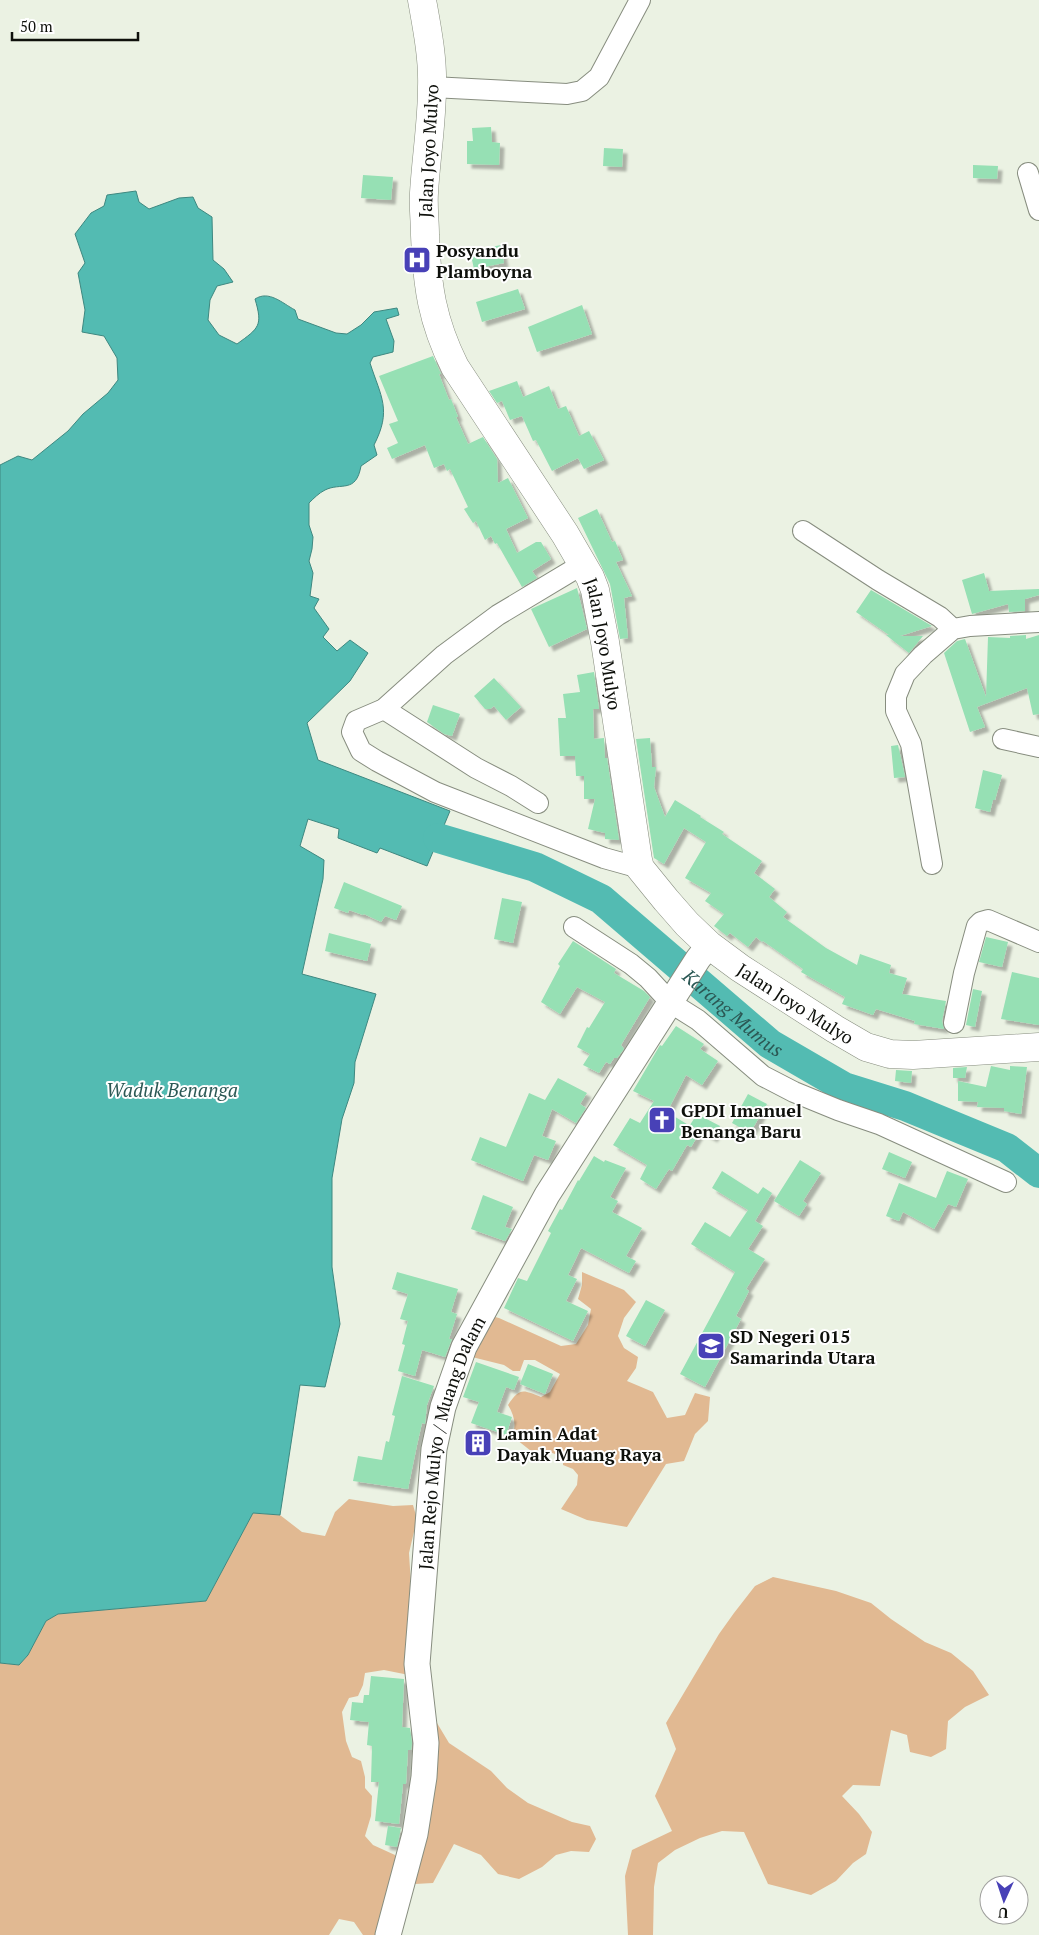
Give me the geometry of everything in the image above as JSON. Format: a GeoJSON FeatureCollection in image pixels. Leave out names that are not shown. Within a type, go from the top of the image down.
{"type":"FeatureCollection","features":[{"type":"Feature","properties":{"kind":"main road","name":"Jalan Joyo Mulyo"},"geometry":{"type":"LineString","coordinates":[[422,0],[430,49],[432,87],[424,195],[426,268],[430,299],[436,323],[444,346],[455,367],[583,564],[595,590],[605,642],[640,868],[687,924],[704,952],[740,968],[866,1047],[882,1052],[899,1054],[932,1054],[1039,1047]]}},
{"type":"Feature","properties":{"kind":"street"},"geometry":{"type":"LineString","coordinates":[[432,87],[567,94],[582,90],[599,78],[640,0]]}},
{"type":"Feature","properties":{"kind":"street"},"geometry":{"type":"LineString","coordinates":[[1028,173],[1039,210]]}},
{"type":"Feature","properties":{"kind":"street"},"geometry":{"type":"LineString","coordinates":[[803,531],[878,580],[940,617],[953,629]]}},
{"type":"Feature","properties":{"kind":"street"},"geometry":{"type":"LineString","coordinates":[[583,564],[498,615],[444,655],[384,709],[356,721],[352,732],[361,751],[435,792],[604,858],[640,868]]}},
{"type":"Feature","properties":{"kind":"street"},"geometry":{"type":"LineString","coordinates":[[932,864],[911,744],[896,711],[896,696],[905,674],[922,655],[953,629],[970,626],[1039,622]]}},
{"type":"Feature","properties":{"kind":"street"},"geometry":{"type":"LineString","coordinates":[[384,709],[476,768],[538,803]]}},
{"type":"Feature","properties":{"kind":"street"},"geometry":{"type":"LineString","coordinates":[[1003,739],[1039,747]]}},
{"type":"Feature","properties":{"kind":"street"},"geometry":{"type":"LineString","coordinates":[[954,1022],[964,973],[977,926],[981,922],[988,920],[1039,942]]}},
{"type":"Feature","properties":{"kind":"street"},"geometry":{"type":"LineString","coordinates":[[574,927],[631,964],[672,1001],[698,1020],[763,1076],[838,1110],[879,1124],[1006,1182]]}},
{"type":"Feature","properties":{"kind":"street","name":"Jalan Rejo Mulyo / Muang Dalam"},"geometry":{"type":"LineString","coordinates":[[388,1935],[416,1834],[424,1777],[426,1743],[417,1664],[434,1449],[443,1408],[464,1348],[529,1227],[704,952]]}},
{"type":"Feature","properties":{"kind":"shaded area"},"geometry":{"type":"Polygon","coordinates":[[[582,1272],[624,1290],[636,1302],[624,1318],[618,1336],[624,1348],[638,1357],[636,1368],[627,1381],[653,1392],[667,1418],[685,1415],[695,1393],[710,1397],[708,1421],[695,1434],[684,1461],[666,1464],[627,1527],[587,1520],[561,1509],[577,1485],[578,1475],[573,1469],[563,1465],[563,1457],[544,1450],[531,1451],[512,1436],[514,1420],[508,1405],[512,1399],[522,1392],[541,1397],[550,1392],[560,1374],[535,1360],[524,1360],[520,1371],[513,1371],[504,1365],[468,1356],[487,1315],[499,1318],[561,1346],[576,1344],[588,1325],[591,1309],[578,1299],[582,1285],[582,1272]]]}},
{"type":"Feature","properties":{"kind":"shaded area"},"geometry":{"type":"Polygon","coordinates":[[[349,1499],[393,1506],[413,1505],[417,1519],[409,1553],[411,1585],[409,1675],[384,1670],[365,1673],[363,1685],[358,1696],[349,1698],[342,1712],[346,1741],[352,1757],[361,1761],[365,1777],[365,1788],[372,1796],[371,1816],[365,1836],[373,1845],[395,1855],[397,1864],[377,1935],[363,1935],[354,1922],[339,1919],[329,1935],[0,1935],[0,1663],[19,1665],[28,1655],[46,1621],[58,1614],[206,1601],[253,1513],[280,1515],[302,1532],[325,1536],[335,1512],[349,1499]]]}},
{"type":"Feature","properties":{"kind":"shaded area"},"geometry":{"type":"Polygon","coordinates":[[[773,1577],[836,1591],[871,1603],[925,1642],[951,1653],[973,1671],[989,1695],[965,1707],[948,1721],[946,1749],[931,1757],[910,1752],[907,1735],[891,1730],[880,1786],[853,1785],[842,1796],[859,1814],[872,1832],[866,1854],[853,1863],[836,1881],[811,1895],[768,1884],[744,1832],[722,1831],[700,1838],[675,1850],[658,1863],[654,1887],[653,1935],[628,1935],[625,1876],[632,1850],[672,1831],[655,1796],[676,1749],[666,1723],[719,1634],[734,1613],[755,1586],[773,1577]]]}},
{"type":"Feature","properties":{"kind":"shaded area"},"geometry":{"type":"Polygon","coordinates":[[[437,1723],[449,1743],[491,1771],[507,1788],[528,1803],[572,1822],[590,1826],[596,1839],[589,1852],[571,1851],[556,1855],[542,1867],[519,1879],[498,1874],[481,1855],[454,1844],[433,1883],[415,1884],[405,1894],[437,1723]]]}},
{"type":"Feature","properties":{"kind":"water","name":"Waduk Benanga"},"geometry":{"type":"Polygon","coordinates":[[[136,191],[139,202],[149,209],[179,198],[193,197],[198,208],[212,217],[213,260],[224,269],[233,282],[217,286],[210,300],[208,320],[219,335],[237,344],[257,326],[259,315],[255,299],[260,297],[270,297],[280,301],[295,310],[298,319],[336,333],[347,334],[361,325],[374,312],[397,308],[399,315],[386,319],[394,341],[393,352],[373,357],[370,363],[381,395],[384,413],[383,422],[374,445],[377,455],[361,466],[359,475],[352,484],[325,490],[309,503],[309,525],[313,537],[309,561],[313,573],[310,596],[319,599],[314,608],[329,629],[323,637],[337,651],[350,640],[368,653],[350,681],[307,723],[318,760],[450,811],[427,866],[380,848],[377,853],[338,838],[339,829],[308,819],[300,846],[324,860],[323,879],[302,974],[376,994],[355,1062],[354,1083],[342,1119],[332,1178],[332,1267],[340,1324],[325,1387],[300,1385],[280,1515],[253,1513],[206,1601],[58,1614],[46,1621],[28,1655],[19,1665],[0,1663],[0,465],[18,456],[32,460],[68,431],[83,414],[108,393],[118,380],[117,358],[104,336],[82,332],[85,310],[78,273],[85,263],[75,234],[91,213],[104,206],[107,195],[136,191]]]}},
{"type":"Feature","properties":{"kind":"building"},"geometry":{"type":"Polygon","coordinates":[[[491,127],[492,142],[500,143],[499,165],[467,164],[467,141],[473,141],[472,128],[491,127]]]}},
{"type":"Feature","properties":{"kind":"building"},"geometry":{"type":"Polygon","coordinates":[[[604,148],[623,149],[622,167],[603,166],[604,148]]]}},
{"type":"Feature","properties":{"kind":"building"},"geometry":{"type":"Polygon","coordinates":[[[973,165],[998,166],[997,179],[973,178],[973,165]]]}},
{"type":"Feature","properties":{"kind":"building"},"geometry":{"type":"Polygon","coordinates":[[[363,175],[393,177],[391,200],[361,198],[363,175]]]}},
{"type":"Feature","properties":{"kind":"building"},"geometry":{"type":"Polygon","coordinates":[[[501,245],[504,263],[474,269],[470,251],[501,245]]]}},
{"type":"Feature","properties":{"kind":"building"},"geometry":{"type":"Polygon","coordinates":[[[518,289],[525,309],[482,322],[476,302],[518,289]]]}},
{"type":"Feature","properties":{"kind":"building"},"geometry":{"type":"Polygon","coordinates":[[[582,305],[592,334],[537,352],[528,327],[582,305]]]}},
{"type":"Feature","properties":{"kind":"building"},"geometry":{"type":"Polygon","coordinates":[[[433,356],[468,444],[483,437],[497,459],[498,483],[508,478],[528,518],[506,529],[517,553],[536,542],[541,542],[551,559],[532,571],[537,578],[522,587],[497,543],[495,544],[491,536],[485,540],[476,521],[473,523],[464,509],[468,507],[450,469],[447,471],[444,464],[434,468],[425,445],[392,459],[387,448],[398,443],[389,424],[398,421],[379,376],[433,356]]]}},
{"type":"Feature","properties":{"kind":"building"},"geometry":{"type":"Polygon","coordinates":[[[517,381],[523,397],[549,386],[558,409],[566,406],[579,436],[589,431],[604,460],[584,469],[578,458],[552,471],[536,440],[533,441],[522,416],[510,420],[502,401],[497,403],[489,391],[517,381]]]}},
{"type":"Feature","properties":{"kind":"building"},"geometry":{"type":"Polygon","coordinates":[[[597,509],[612,542],[615,541],[623,560],[616,562],[632,596],[624,598],[628,638],[620,639],[610,584],[578,518],[597,509]]]}},
{"type":"Feature","properties":{"kind":"building"},"geometry":{"type":"Polygon","coordinates":[[[984,573],[989,591],[1039,589],[1039,595],[1025,599],[1025,611],[1009,612],[1008,604],[972,614],[962,580],[984,573]]]}},
{"type":"Feature","properties":{"kind":"building"},"geometry":{"type":"Polygon","coordinates":[[[577,588],[587,629],[549,647],[531,609],[577,588]]]}},
{"type":"Feature","properties":{"kind":"building"},"geometry":{"type":"Polygon","coordinates":[[[871,590],[932,626],[900,636],[923,636],[909,653],[886,635],[889,635],[856,612],[871,590]]]}},
{"type":"Feature","properties":{"kind":"building"},"geometry":{"type":"Polygon","coordinates":[[[1026,635],[1026,639],[1039,635],[1039,714],[1033,715],[1027,688],[977,707],[985,727],[970,732],[944,653],[957,641],[965,639],[986,697],[988,637],[1010,638],[1010,636],[1026,635]]]}},
{"type":"Feature","properties":{"kind":"building"},"geometry":{"type":"Polygon","coordinates":[[[594,672],[599,709],[593,709],[594,739],[604,738],[605,758],[607,758],[619,840],[605,839],[605,833],[588,829],[595,799],[584,799],[584,776],[576,776],[575,756],[560,756],[558,718],[566,718],[563,694],[580,692],[577,675],[594,672]]]}},
{"type":"Feature","properties":{"kind":"building"},"geometry":{"type":"Polygon","coordinates":[[[494,678],[521,707],[506,720],[494,706],[490,709],[485,709],[474,696],[494,678]]]}},
{"type":"Feature","properties":{"kind":"building"},"geometry":{"type":"Polygon","coordinates":[[[433,705],[460,714],[452,736],[444,734],[427,722],[433,705]]]}},
{"type":"Feature","properties":{"kind":"building"},"geometry":{"type":"Polygon","coordinates":[[[650,738],[652,767],[656,767],[654,787],[665,817],[675,800],[724,832],[722,834],[762,861],[754,873],[775,889],[769,897],[787,912],[783,917],[826,948],[857,965],[860,954],[891,965],[889,973],[907,978],[902,994],[946,1001],[942,1021],[944,1029],[914,1024],[915,1021],[876,1009],[873,1015],[842,1004],[845,997],[801,972],[803,969],[763,941],[756,937],[748,947],[730,933],[727,936],[714,926],[724,914],[705,901],[711,893],[685,878],[706,842],[684,828],[664,864],[654,858],[636,739],[650,738]]]}},
{"type":"Feature","properties":{"kind":"building"},"geometry":{"type":"Polygon","coordinates":[[[898,745],[905,777],[894,778],[891,746],[898,745]]]}},
{"type":"Feature","properties":{"kind":"building"},"geometry":{"type":"Polygon","coordinates":[[[983,770],[1002,775],[990,812],[975,808],[983,770]]]}},
{"type":"Feature","properties":{"kind":"building"},"geometry":{"type":"Polygon","coordinates":[[[344,882],[402,906],[396,920],[385,916],[381,922],[364,914],[349,910],[348,913],[334,908],[344,882]]]}},
{"type":"Feature","properties":{"kind":"building"},"geometry":{"type":"Polygon","coordinates":[[[502,898],[522,902],[513,943],[494,939],[502,898]]]}},
{"type":"Feature","properties":{"kind":"building"},"geometry":{"type":"Polygon","coordinates":[[[329,933],[371,944],[367,961],[325,951],[329,933]]]}},
{"type":"Feature","properties":{"kind":"building"},"geometry":{"type":"Polygon","coordinates":[[[986,937],[1008,942],[1002,967],[979,962],[986,937]]]}},
{"type":"Feature","properties":{"kind":"building"},"geometry":{"type":"Polygon","coordinates":[[[573,941],[616,969],[614,973],[644,991],[650,997],[621,1045],[624,1049],[610,1064],[606,1062],[599,1073],[583,1065],[590,1054],[577,1047],[587,1027],[589,1028],[605,1002],[577,987],[560,1014],[541,1002],[560,966],[558,964],[573,941]]]}},
{"type":"Feature","properties":{"kind":"building"},"geometry":{"type":"Polygon","coordinates":[[[1012,972],[1039,978],[1039,1025],[1001,1019],[1012,972]]]}},
{"type":"Feature","properties":{"kind":"building"},"geometry":{"type":"Polygon","coordinates":[[[973,989],[982,991],[975,1027],[966,1025],[973,989]]]}},
{"type":"Feature","properties":{"kind":"building"},"geometry":{"type":"Polygon","coordinates":[[[676,1026],[704,1044],[700,1049],[718,1061],[702,1085],[686,1075],[667,1112],[700,1132],[691,1147],[687,1145],[672,1171],[669,1169],[656,1189],[640,1179],[647,1165],[613,1145],[630,1118],[640,1123],[654,1101],[633,1091],[660,1045],[662,1046],[676,1026]]]}},
{"type":"Feature","properties":{"kind":"building"},"geometry":{"type":"Polygon","coordinates":[[[991,1066],[1010,1070],[1010,1066],[1027,1067],[1021,1114],[1004,1111],[1004,1108],[977,1107],[978,1102],[958,1101],[958,1081],[986,1087],[991,1066]]]}},
{"type":"Feature","properties":{"kind":"building"},"geometry":{"type":"Polygon","coordinates":[[[967,1067],[965,1078],[953,1078],[953,1068],[967,1067]]]}},
{"type":"Feature","properties":{"kind":"building"},"geometry":{"type":"Polygon","coordinates":[[[896,1070],[912,1071],[911,1083],[895,1081],[896,1070]]]}},
{"type":"Feature","properties":{"kind":"building"},"geometry":{"type":"Polygon","coordinates":[[[558,1078],[587,1093],[580,1104],[586,1108],[576,1123],[552,1109],[542,1136],[556,1141],[548,1160],[534,1155],[523,1181],[471,1160],[480,1137],[506,1147],[529,1093],[545,1100],[558,1078]]]}},
{"type":"Feature","properties":{"kind":"building"},"geometry":{"type":"Polygon","coordinates":[[[748,1094],[767,1104],[750,1133],[732,1123],[748,1094]]]}},
{"type":"Feature","properties":{"kind":"building"},"geometry":{"type":"Polygon","coordinates":[[[697,1114],[720,1126],[713,1138],[690,1125],[697,1114]]]}},
{"type":"Feature","properties":{"kind":"building"},"geometry":{"type":"Polygon","coordinates":[[[889,1152],[912,1162],[905,1178],[882,1169],[889,1152]]]}},
{"type":"Feature","properties":{"kind":"building"},"geometry":{"type":"Polygon","coordinates":[[[594,1156],[604,1162],[605,1160],[626,1168],[610,1197],[618,1201],[612,1212],[642,1228],[626,1256],[636,1261],[629,1273],[581,1248],[568,1275],[577,1279],[566,1301],[588,1311],[573,1341],[504,1308],[518,1278],[527,1281],[551,1233],[548,1231],[594,1156]]]}},
{"type":"Feature","properties":{"kind":"building"},"geometry":{"type":"Polygon","coordinates":[[[800,1160],[821,1173],[803,1201],[807,1204],[799,1216],[774,1201],[800,1160]]]}},
{"type":"Feature","properties":{"kind":"building"},"geometry":{"type":"Polygon","coordinates":[[[722,1171],[758,1194],[763,1187],[772,1193],[755,1221],[763,1226],[748,1249],[765,1259],[746,1289],[749,1291],[736,1316],[741,1319],[705,1387],[680,1374],[735,1272],[691,1244],[705,1222],[730,1237],[748,1210],[712,1188],[722,1171]]]}},
{"type":"Feature","properties":{"kind":"building"},"geometry":{"type":"Polygon","coordinates":[[[947,1171],[968,1179],[956,1207],[948,1204],[934,1229],[903,1212],[899,1221],[886,1216],[899,1183],[936,1198],[947,1171]]]}},
{"type":"Feature","properties":{"kind":"building"},"geometry":{"type":"Polygon","coordinates":[[[483,1195],[513,1207],[505,1227],[512,1229],[505,1241],[471,1229],[483,1195]]]}},
{"type":"Feature","properties":{"kind":"building"},"geometry":{"type":"Polygon","coordinates":[[[397,1272],[458,1289],[451,1312],[457,1314],[449,1339],[452,1339],[445,1357],[422,1350],[415,1376],[398,1371],[405,1345],[402,1344],[408,1321],[400,1319],[408,1294],[392,1289],[397,1272]]]}},
{"type":"Feature","properties":{"kind":"building"},"geometry":{"type":"Polygon","coordinates":[[[646,1300],[665,1310],[645,1346],[626,1336],[646,1300]]]}},
{"type":"Feature","properties":{"kind":"building"},"geometry":{"type":"Polygon","coordinates":[[[476,1362],[519,1377],[514,1390],[506,1387],[497,1412],[512,1417],[506,1435],[471,1423],[479,1402],[463,1397],[476,1362]]]}},
{"type":"Feature","properties":{"kind":"building"},"geometry":{"type":"Polygon","coordinates":[[[528,1364],[553,1374],[545,1394],[520,1384],[528,1364]]]}},
{"type":"Feature","properties":{"kind":"building"},"geometry":{"type":"Polygon","coordinates":[[[402,1376],[434,1386],[427,1405],[425,1424],[422,1423],[408,1489],[353,1481],[358,1456],[382,1460],[386,1441],[389,1442],[395,1416],[392,1415],[402,1376]]]}},
{"type":"Feature","properties":{"kind":"building"},"geometry":{"type":"Polygon","coordinates":[[[371,1676],[404,1679],[402,1727],[410,1728],[412,1743],[411,1750],[408,1750],[406,1784],[403,1784],[399,1824],[375,1821],[379,1782],[371,1782],[372,1746],[367,1745],[369,1722],[350,1720],[352,1702],[363,1703],[364,1695],[369,1695],[371,1676]]]}},
{"type":"Feature","properties":{"kind":"building"},"geometry":{"type":"Polygon","coordinates":[[[388,1826],[401,1828],[397,1847],[385,1845],[388,1826]]]}},
{"type":"Feature","properties":{"kind":"waterway","name":"Karang Mumus"},"geometry":{"type":"LineString","coordinates":[[438,838],[535,867],[601,899],[770,1044],[844,1087],[905,1106],[1007,1148],[1039,1173]]}},
{"type":"Feature","properties":{"kind":"place","name":"Posyandu Plamboyna"},"geometry":{"type":"Point","coordinates":[417,260]}},
{"type":"Feature","properties":{"kind":"place","name":"GPDI Imanuel Benanga Baru"},"geometry":{"type":"Point","coordinates":[662,1120]}},
{"type":"Feature","properties":{"kind":"place","name":"SD Negeri 015 Samarinda Utara"},"geometry":{"type":"Point","coordinates":[711,1346]}},
{"type":"Feature","properties":{"kind":"place","name":"Lamin Adat Dayak Muang Raya"},"geometry":{"type":"Point","coordinates":[478,1443]}}]}
